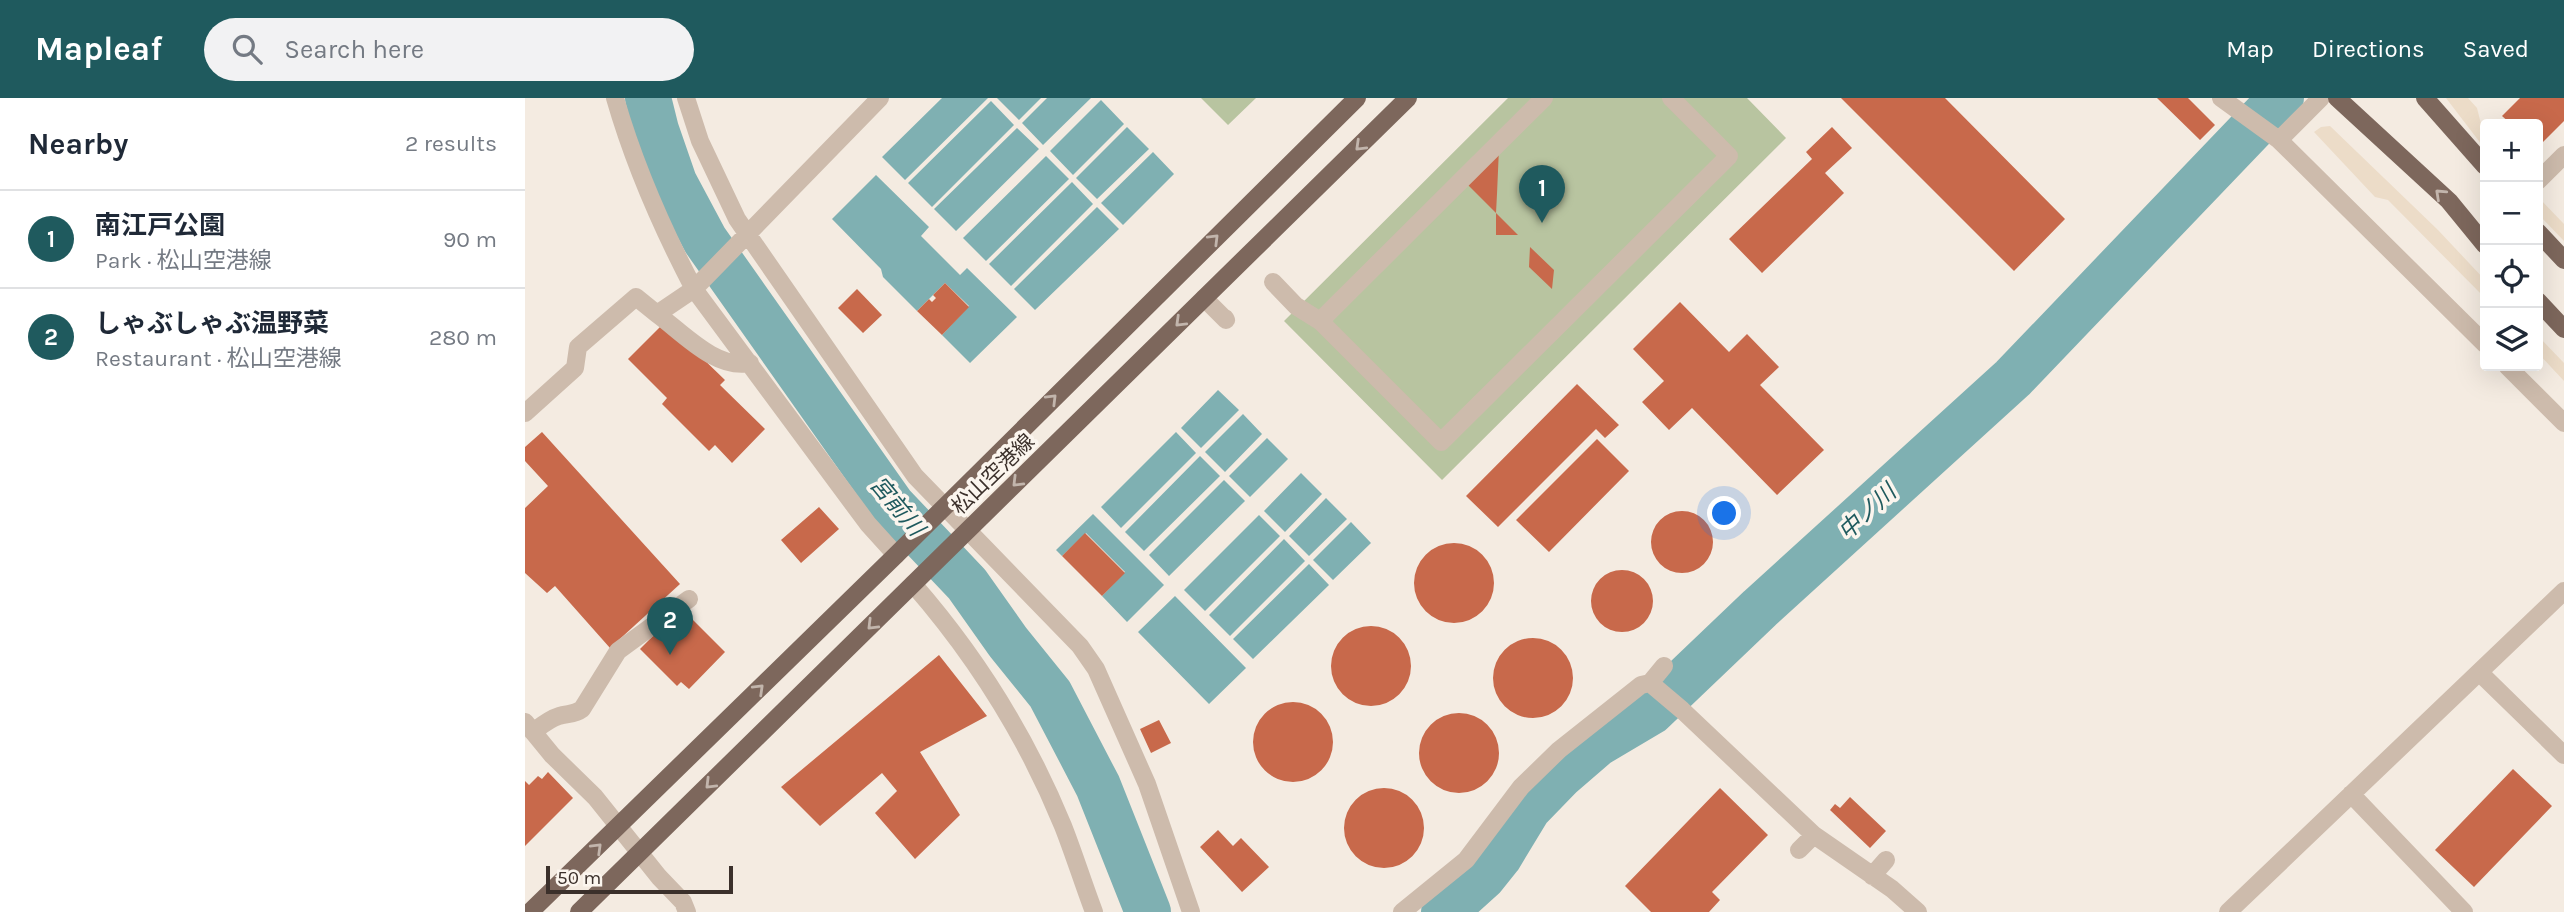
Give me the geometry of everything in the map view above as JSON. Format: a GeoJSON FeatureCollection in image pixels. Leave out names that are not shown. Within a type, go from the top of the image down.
{"type":"FeatureCollection","features":[{"type":"Feature","properties":{"kind":"main road","name":"松山空港線"},"geometry":{"type":"LineString","coordinates":[[530,912],[899,552],[1357,98]]}},
{"type":"Feature","properties":{"kind":"main road","name":"松山空港線"},"geometry":{"type":"LineString","coordinates":[[579,912],[1408,98]]}},
{"type":"Feature","properties":{"kind":"main road"},"geometry":{"type":"LineString","coordinates":[[2337,98],[2449,201],[2480,239]]}},
{"type":"Feature","properties":{"kind":"main road"},"geometry":{"type":"LineString","coordinates":[[2425,98],[2480,160]]}},
{"type":"Feature","properties":{"kind":"main road"},"geometry":{"type":"LineString","coordinates":[[2543,237],[2564,260]]}},
{"type":"Feature","properties":{"kind":"main road"},"geometry":{"type":"LineString","coordinates":[[2543,306],[2564,329]]}},
{"type":"Feature","properties":{"kind":"street"},"geometry":{"type":"LineString","coordinates":[[615,98],[638,168],[673,250],[750,363],[868,524],[899,552]]}},
{"type":"Feature","properties":{"kind":"street"},"geometry":{"type":"LineString","coordinates":[[685,98],[700,141],[737,219],[742,242],[939,511],[968,530],[1080,646],[1095,668],[1147,784],[1191,912]]}},
{"type":"Feature","properties":{"kind":"street"},"geometry":{"type":"LineString","coordinates":[[657,314],[698,286],[880,98]]}},
{"type":"Feature","properties":{"kind":"street"},"geometry":{"type":"LineString","coordinates":[[1320,321],[1544,98]]}},
{"type":"Feature","properties":{"kind":"street"},"geometry":{"type":"LineString","coordinates":[[1273,282],[1296,306],[1320,321],[1441,442],[1729,156],[1671,98]]}},
{"type":"Feature","properties":{"kind":"street"},"geometry":{"type":"LineString","coordinates":[[2221,98],[2279,139],[2480,339]]}},
{"type":"Feature","properties":{"kind":"street"},"geometry":{"type":"LineString","coordinates":[[2279,139],[2321,98]]}},
{"type":"Feature","properties":{"kind":"street"},"geometry":{"type":"LineString","coordinates":[[2543,176],[2564,155]]}},
{"type":"Feature","properties":{"kind":"street"},"geometry":{"type":"LineString","coordinates":[[525,413],[575,368],[578,347],[636,297],[716,359],[737,366],[750,363]]}},
{"type":"Feature","properties":{"kind":"street"},"geometry":{"type":"LineString","coordinates":[[1204,298],[1226,320],[1225,318]]}},
{"type":"Feature","properties":{"kind":"street"},"geometry":{"type":"LineString","coordinates":[[2512,371],[2564,423]]}},
{"type":"Feature","properties":{"kind":"street"},"geometry":{"type":"LineString","coordinates":[[917,580],[975,662],[1025,747],[1063,826],[1094,912]]}},
{"type":"Feature","properties":{"kind":"street"},"geometry":{"type":"LineString","coordinates":[[2228,912],[2564,592]]}},
{"type":"Feature","properties":{"kind":"street"},"geometry":{"type":"LineString","coordinates":[[687,912],[683,902],[596,797],[529,727],[560,715],[574,715],[582,709],[618,651],[689,599]]}},
{"type":"Feature","properties":{"kind":"street"},"geometry":{"type":"LineString","coordinates":[[1654,686],[1664,666]]}},
{"type":"Feature","properties":{"kind":"street"},"geometry":{"type":"LineString","coordinates":[[2480,673],[2564,755]]}},
{"type":"Feature","properties":{"kind":"street"},"geometry":{"type":"LineString","coordinates":[[1402,912],[1466,860],[1521,787],[1559,750],[1641,685],[1654,686],[1814,835],[1918,912]]}},
{"type":"Feature","properties":{"kind":"street"},"geometry":{"type":"LineString","coordinates":[[2351,794],[2464,912]]}},
{"type":"Feature","properties":{"kind":"street"},"geometry":{"type":"LineString","coordinates":[[1799,850],[1814,835]]}},
{"type":"Feature","properties":{"kind":"street"},"geometry":{"type":"LineString","coordinates":[[1872,876],[1886,860]]}},
{"type":"Feature","properties":{"kind":"green space"},"geometry":{"type":"Polygon","coordinates":[[[1201,98],[1256,98],[1228,125],[1201,98]]]}},
{"type":"Feature","properties":{"kind":"green space"},"geometry":{"type":"Polygon","coordinates":[[[1508,98],[1747,98],[1786,138],[1442,480],[1284,321],[1508,98]]]}},
{"type":"Feature","properties":{"kind":"shaded area"},"geometry":{"type":"Polygon","coordinates":[[[2446,98],[2468,98],[2477,108],[2480,142],[2446,98]]]}},
{"type":"Feature","properties":{"kind":"shaded area"},"geometry":{"type":"Polygon","coordinates":[[[2330,126],[2438,230],[2480,275],[2480,293],[2388,200],[2375,197],[2314,132],[2321,127],[2330,126]]]}},
{"type":"Feature","properties":{"kind":"shaded area"},"geometry":{"type":"Polygon","coordinates":[[[2543,202],[2564,224],[2564,241],[2543,219],[2543,202]]]}},
{"type":"Feature","properties":{"kind":"shaded area"},"geometry":{"type":"Polygon","coordinates":[[[2543,341],[2564,363],[2564,381],[2543,358],[2543,341]]]}},
{"type":"Feature","properties":{"kind":"water"},"geometry":{"type":"Polygon","coordinates":[[[942,98],[988,98],[905,180],[882,157],[942,98]]]}},
{"type":"Feature","properties":{"kind":"water"},"geometry":{"type":"Polygon","coordinates":[[[997,98],[1041,98],[1019,120],[997,98]]]}},
{"type":"Feature","properties":{"kind":"water"},"geometry":{"type":"Polygon","coordinates":[[[1047,98],[1091,98],[1043,145],[1022,123],[1047,98]]]}},
{"type":"Feature","properties":{"kind":"water"},"geometry":{"type":"Polygon","coordinates":[[[1101,100],[1124,124],[1073,175],[1050,151],[1101,100]]]}},
{"type":"Feature","properties":{"kind":"water"},"geometry":{"type":"Polygon","coordinates":[[[991,101],[1014,125],[932,207],[908,183],[991,101]]]}},
{"type":"Feature","properties":{"kind":"water"},"geometry":{"type":"Polygon","coordinates":[[[1127,127],[1149,149],[1097,199],[1076,178],[1127,127]]]}},
{"type":"Feature","properties":{"kind":"water"},"geometry":{"type":"Polygon","coordinates":[[[1017,128],[1039,149],[956,231],[934,209],[1017,128]]]}},
{"type":"Feature","properties":{"kind":"water"},"geometry":{"type":"Polygon","coordinates":[[[1153,152],[1174,174],[1123,225],[1101,203],[1153,152]]]}},
{"type":"Feature","properties":{"kind":"water"},"geometry":{"type":"Polygon","coordinates":[[[1046,156],[1069,179],[986,261],[963,238],[1046,156]]]}},
{"type":"Feature","properties":{"kind":"water"},"geometry":{"type":"Polygon","coordinates":[[[876,175],[929,227],[921,236],[960,275],[967,268],[1017,317],[970,363],[942,335],[969,306],[945,283],[917,311],[832,219],[876,175]]]}},
{"type":"Feature","properties":{"kind":"water"},"geometry":{"type":"Polygon","coordinates":[[[1072,182],[1093,204],[1011,286],[989,264],[1072,182]]]}},
{"type":"Feature","properties":{"kind":"water"},"geometry":{"type":"Polygon","coordinates":[[[1097,207],[1119,229],[1035,310],[1014,289],[1097,207]]]}},
{"type":"Feature","properties":{"kind":"water"},"geometry":{"type":"Polygon","coordinates":[[[1218,390],[1239,410],[1201,448],[1181,428],[1218,390]]]}},
{"type":"Feature","properties":{"kind":"water"},"geometry":{"type":"Polygon","coordinates":[[[1243,414],[1262,434],[1225,472],[1205,452],[1243,414]]]}},
{"type":"Feature","properties":{"kind":"water"},"geometry":{"type":"Polygon","coordinates":[[[1176,432],[1196,453],[1121,528],[1101,507],[1176,432]]]}},
{"type":"Feature","properties":{"kind":"water"},"geometry":{"type":"Polygon","coordinates":[[[1267,438],[1288,459],[1250,497],[1229,476],[1267,438]]]}},
{"type":"Feature","properties":{"kind":"water"},"geometry":{"type":"Polygon","coordinates":[[[1200,456],[1220,476],[1144,551],[1125,532],[1200,456]]]}},
{"type":"Feature","properties":{"kind":"water"},"geometry":{"type":"Polygon","coordinates":[[[1301,473],[1322,494],[1285,532],[1264,511],[1301,473]]]}},
{"type":"Feature","properties":{"kind":"water"},"geometry":{"type":"Polygon","coordinates":[[[1224,480],[1245,501],[1169,576],[1149,555],[1224,480]]]}},
{"type":"Feature","properties":{"kind":"water"},"geometry":{"type":"Polygon","coordinates":[[[1326,498],[1347,519],[1309,556],[1289,536],[1326,498]]]}},
{"type":"Feature","properties":{"kind":"water"},"geometry":{"type":"Polygon","coordinates":[[[1093,514],[1164,585],[1127,622],[1102,596],[1125,572],[1086,533],[1062,556],[1056,550],[1093,514]]]}},
{"type":"Feature","properties":{"kind":"water"},"geometry":{"type":"Polygon","coordinates":[[[1259,515],[1280,536],[1205,611],[1184,590],[1259,515]]]}},
{"type":"Feature","properties":{"kind":"water"},"geometry":{"type":"Polygon","coordinates":[[[1351,522],[1371,543],[1333,580],[1313,560],[1351,522]]]}},
{"type":"Feature","properties":{"kind":"water"},"geometry":{"type":"Polygon","coordinates":[[[1284,539],[1305,561],[1230,636],[1209,615],[1284,539]]]}},
{"type":"Feature","properties":{"kind":"water"},"geometry":{"type":"Polygon","coordinates":[[[1309,564],[1329,585],[1253,659],[1233,639],[1309,564]]]}},
{"type":"Feature","properties":{"kind":"water"},"geometry":{"type":"Polygon","coordinates":[[[1175,596],[1246,668],[1209,704],[1138,632],[1175,596]]]}},
{"type":"Feature","properties":{"kind":"building"},"geometry":{"type":"Polygon","coordinates":[[[1841,98],[1945,98],[2065,219],[2014,271],[1841,98]]]}},
{"type":"Feature","properties":{"kind":"building"},"geometry":{"type":"Polygon","coordinates":[[[2157,98],[2188,98],[2215,125],[2200,140],[2157,98]]]}},
{"type":"Feature","properties":{"kind":"building"},"geometry":{"type":"Polygon","coordinates":[[[2520,98],[2564,98],[2564,121],[2543,142],[2543,119],[2505,119],[2502,116],[2520,98]]]}},
{"type":"Feature","properties":{"kind":"building"},"geometry":{"type":"Polygon","coordinates":[[[1832,127],[1852,148],[1825,173],[1844,193],[1762,273],[1729,239],[1812,159],[1806,152],[1832,127]]]}},
{"type":"Feature","properties":{"kind":"building"},"geometry":{"type":"Polygon","coordinates":[[[1499,148],[1497,194],[1496,213],[1464,181],[1499,148]]]}},
{"type":"Feature","properties":{"kind":"building"},"geometry":{"type":"Polygon","coordinates":[[[1496,213],[1518,235],[1496,235],[1496,213]]]}},
{"type":"Feature","properties":{"kind":"building"},"geometry":{"type":"Polygon","coordinates":[[[1530,247],[1554,270],[1552,289],[1529,267],[1530,247]]]}},
{"type":"Feature","properties":{"kind":"building"},"geometry":{"type":"Polygon","coordinates":[[[945,283],[969,307],[942,335],[917,311],[929,299],[932,302],[936,298],[933,295],[945,283]]]}},
{"type":"Feature","properties":{"kind":"building"},"geometry":{"type":"Polygon","coordinates":[[[857,289],[882,315],[863,333],[838,308],[857,289]]]}},
{"type":"Feature","properties":{"kind":"building"},"geometry":{"type":"Polygon","coordinates":[[[1680,302],[1729,352],[1747,334],[1779,367],[1760,385],[1824,450],[1777,495],[1692,408],[1669,430],[1642,402],[1664,381],[1633,349],[1680,302]]]}},
{"type":"Feature","properties":{"kind":"building"},"geometry":{"type":"Polygon","coordinates":[[[665,322],[725,380],[720,385],[765,429],[732,463],[715,445],[709,451],[662,404],[667,398],[628,359],[665,322]]]}},
{"type":"Feature","properties":{"kind":"building"},"geometry":{"type":"Polygon","coordinates":[[[1577,384],[1619,425],[1605,438],[1596,429],[1498,527],[1466,496],[1577,384]]]}},
{"type":"Feature","properties":{"kind":"building"},"geometry":{"type":"Polygon","coordinates":[[[542,432],[680,584],[610,648],[555,586],[547,593],[525,573],[525,508],[548,486],[525,461],[525,447],[542,432]]]}},
{"type":"Feature","properties":{"kind":"building"},"geometry":{"type":"Polygon","coordinates":[[[1597,439],[1629,471],[1549,552],[1516,520],[1597,439]]]}},
{"type":"Feature","properties":{"kind":"building"},"geometry":{"type":"Polygon","coordinates":[[[819,507],[839,529],[801,563],[781,540],[819,507]]]}},
{"type":"Feature","properties":{"kind":"building"},"geometry":{"type":"Polygon","coordinates":[[[1682,511],[1694,513],[1704,520],[1711,530],[1711,554],[1704,564],[1694,571],[1682,573],[1670,571],[1660,564],[1653,554],[1651,542],[1653,530],[1660,520],[1670,513],[1682,511]]]}},
{"type":"Feature","properties":{"kind":"building"},"geometry":{"type":"Polygon","coordinates":[[[1085,533],[1125,573],[1102,596],[1062,556],[1085,533]]]}},
{"type":"Feature","properties":{"kind":"building"},"geometry":{"type":"Polygon","coordinates":[[[1446,543],[1462,543],[1483,554],[1494,575],[1494,591],[1483,612],[1462,623],[1446,623],[1432,617],[1420,605],[1414,591],[1414,575],[1420,561],[1432,549],[1446,543]]]}},
{"type":"Feature","properties":{"kind":"building"},"geometry":{"type":"Polygon","coordinates":[[[1622,570],[1634,572],[1644,579],[1651,589],[1651,613],[1644,623],[1634,630],[1622,632],[1610,630],[1600,623],[1593,613],[1591,601],[1593,589],[1600,579],[1610,572],[1622,570]]]}},
{"type":"Feature","properties":{"kind":"building"},"geometry":{"type":"Polygon","coordinates":[[[681,608],[725,652],[689,689],[681,682],[677,686],[640,649],[681,608]]]}},
{"type":"Feature","properties":{"kind":"building"},"geometry":{"type":"Polygon","coordinates":[[[1363,626],[1379,626],[1400,637],[1411,658],[1411,674],[1400,695],[1379,706],[1363,706],[1349,700],[1337,688],[1331,674],[1331,658],[1337,644],[1349,632],[1363,626]]]}},
{"type":"Feature","properties":{"kind":"building"},"geometry":{"type":"Polygon","coordinates":[[[1525,638],[1541,638],[1562,649],[1573,670],[1573,686],[1562,707],[1541,718],[1525,718],[1511,712],[1499,700],[1493,686],[1493,670],[1499,656],[1511,644],[1525,638]]]}},
{"type":"Feature","properties":{"kind":"building"},"geometry":{"type":"Polygon","coordinates":[[[939,655],[987,716],[920,752],[960,815],[915,859],[875,813],[897,791],[882,773],[820,826],[781,787],[939,655]]]}},
{"type":"Feature","properties":{"kind":"building"},"geometry":{"type":"Polygon","coordinates":[[[1285,702],[1301,702],[1322,713],[1333,734],[1333,750],[1322,771],[1301,782],[1285,782],[1271,776],[1259,764],[1253,750],[1253,734],[1259,720],[1271,708],[1285,702]]]}},
{"type":"Feature","properties":{"kind":"building"},"geometry":{"type":"Polygon","coordinates":[[[1451,713],[1467,713],[1488,724],[1499,745],[1499,761],[1488,782],[1467,793],[1451,793],[1437,787],[1425,775],[1419,761],[1419,745],[1425,731],[1437,719],[1451,713]]]}},
{"type":"Feature","properties":{"kind":"building"},"geometry":{"type":"Polygon","coordinates":[[[1159,720],[1171,743],[1151,753],[1140,729],[1159,720]]]}},
{"type":"Feature","properties":{"kind":"building"},"geometry":{"type":"Polygon","coordinates":[[[2513,769],[2552,806],[2474,887],[2435,850],[2513,769]]]}},
{"type":"Feature","properties":{"kind":"building"},"geometry":{"type":"Polygon","coordinates":[[[548,772],[573,798],[525,846],[525,781],[529,785],[538,776],[542,779],[548,772]]]}},
{"type":"Feature","properties":{"kind":"building"},"geometry":{"type":"Polygon","coordinates":[[[1376,788],[1392,788],[1413,799],[1424,820],[1424,836],[1413,857],[1392,868],[1376,868],[1362,862],[1350,850],[1344,836],[1344,820],[1350,806],[1362,794],[1376,788]]]}},
{"type":"Feature","properties":{"kind":"building"},"geometry":{"type":"Polygon","coordinates":[[[1720,788],[1768,835],[1712,892],[1720,900],[1709,912],[1651,912],[1625,886],[1720,788]]]}},
{"type":"Feature","properties":{"kind":"building"},"geometry":{"type":"Polygon","coordinates":[[[1850,797],[1886,831],[1870,848],[1830,810],[1835,804],[1840,808],[1850,797]]]}},
{"type":"Feature","properties":{"kind":"building"},"geometry":{"type":"Polygon","coordinates":[[[1218,830],[1233,846],[1241,838],[1269,867],[1242,892],[1200,847],[1218,830]]]}},
{"type":"Feature","properties":{"kind":"waterway","name":"宮前川"},"geometry":{"type":"LineString","coordinates":[[648,98],[674,182],[705,240],[892,505],[967,584],[1008,642],[1050,694],[1098,786],[1148,912]]}},
{"type":"Feature","properties":{"kind":"waterway","name":"中ノ川"},"geometry":{"type":"LineString","coordinates":[[1444,912],[1483,877],[1499,857],[1528,809],[1561,775],[1597,744],[1651,712],[1760,608],[2013,378],[2281,98]]}},
{"type":"Feature","properties":{"kind":"place","name":"南江戸公園"},"geometry":{"type":"Point","coordinates":[1542,223]}},
{"type":"Feature","properties":{"kind":"place","name":"しゃぶしゃぶ温野菜"},"geometry":{"type":"Point","coordinates":[670,655]}}]}
